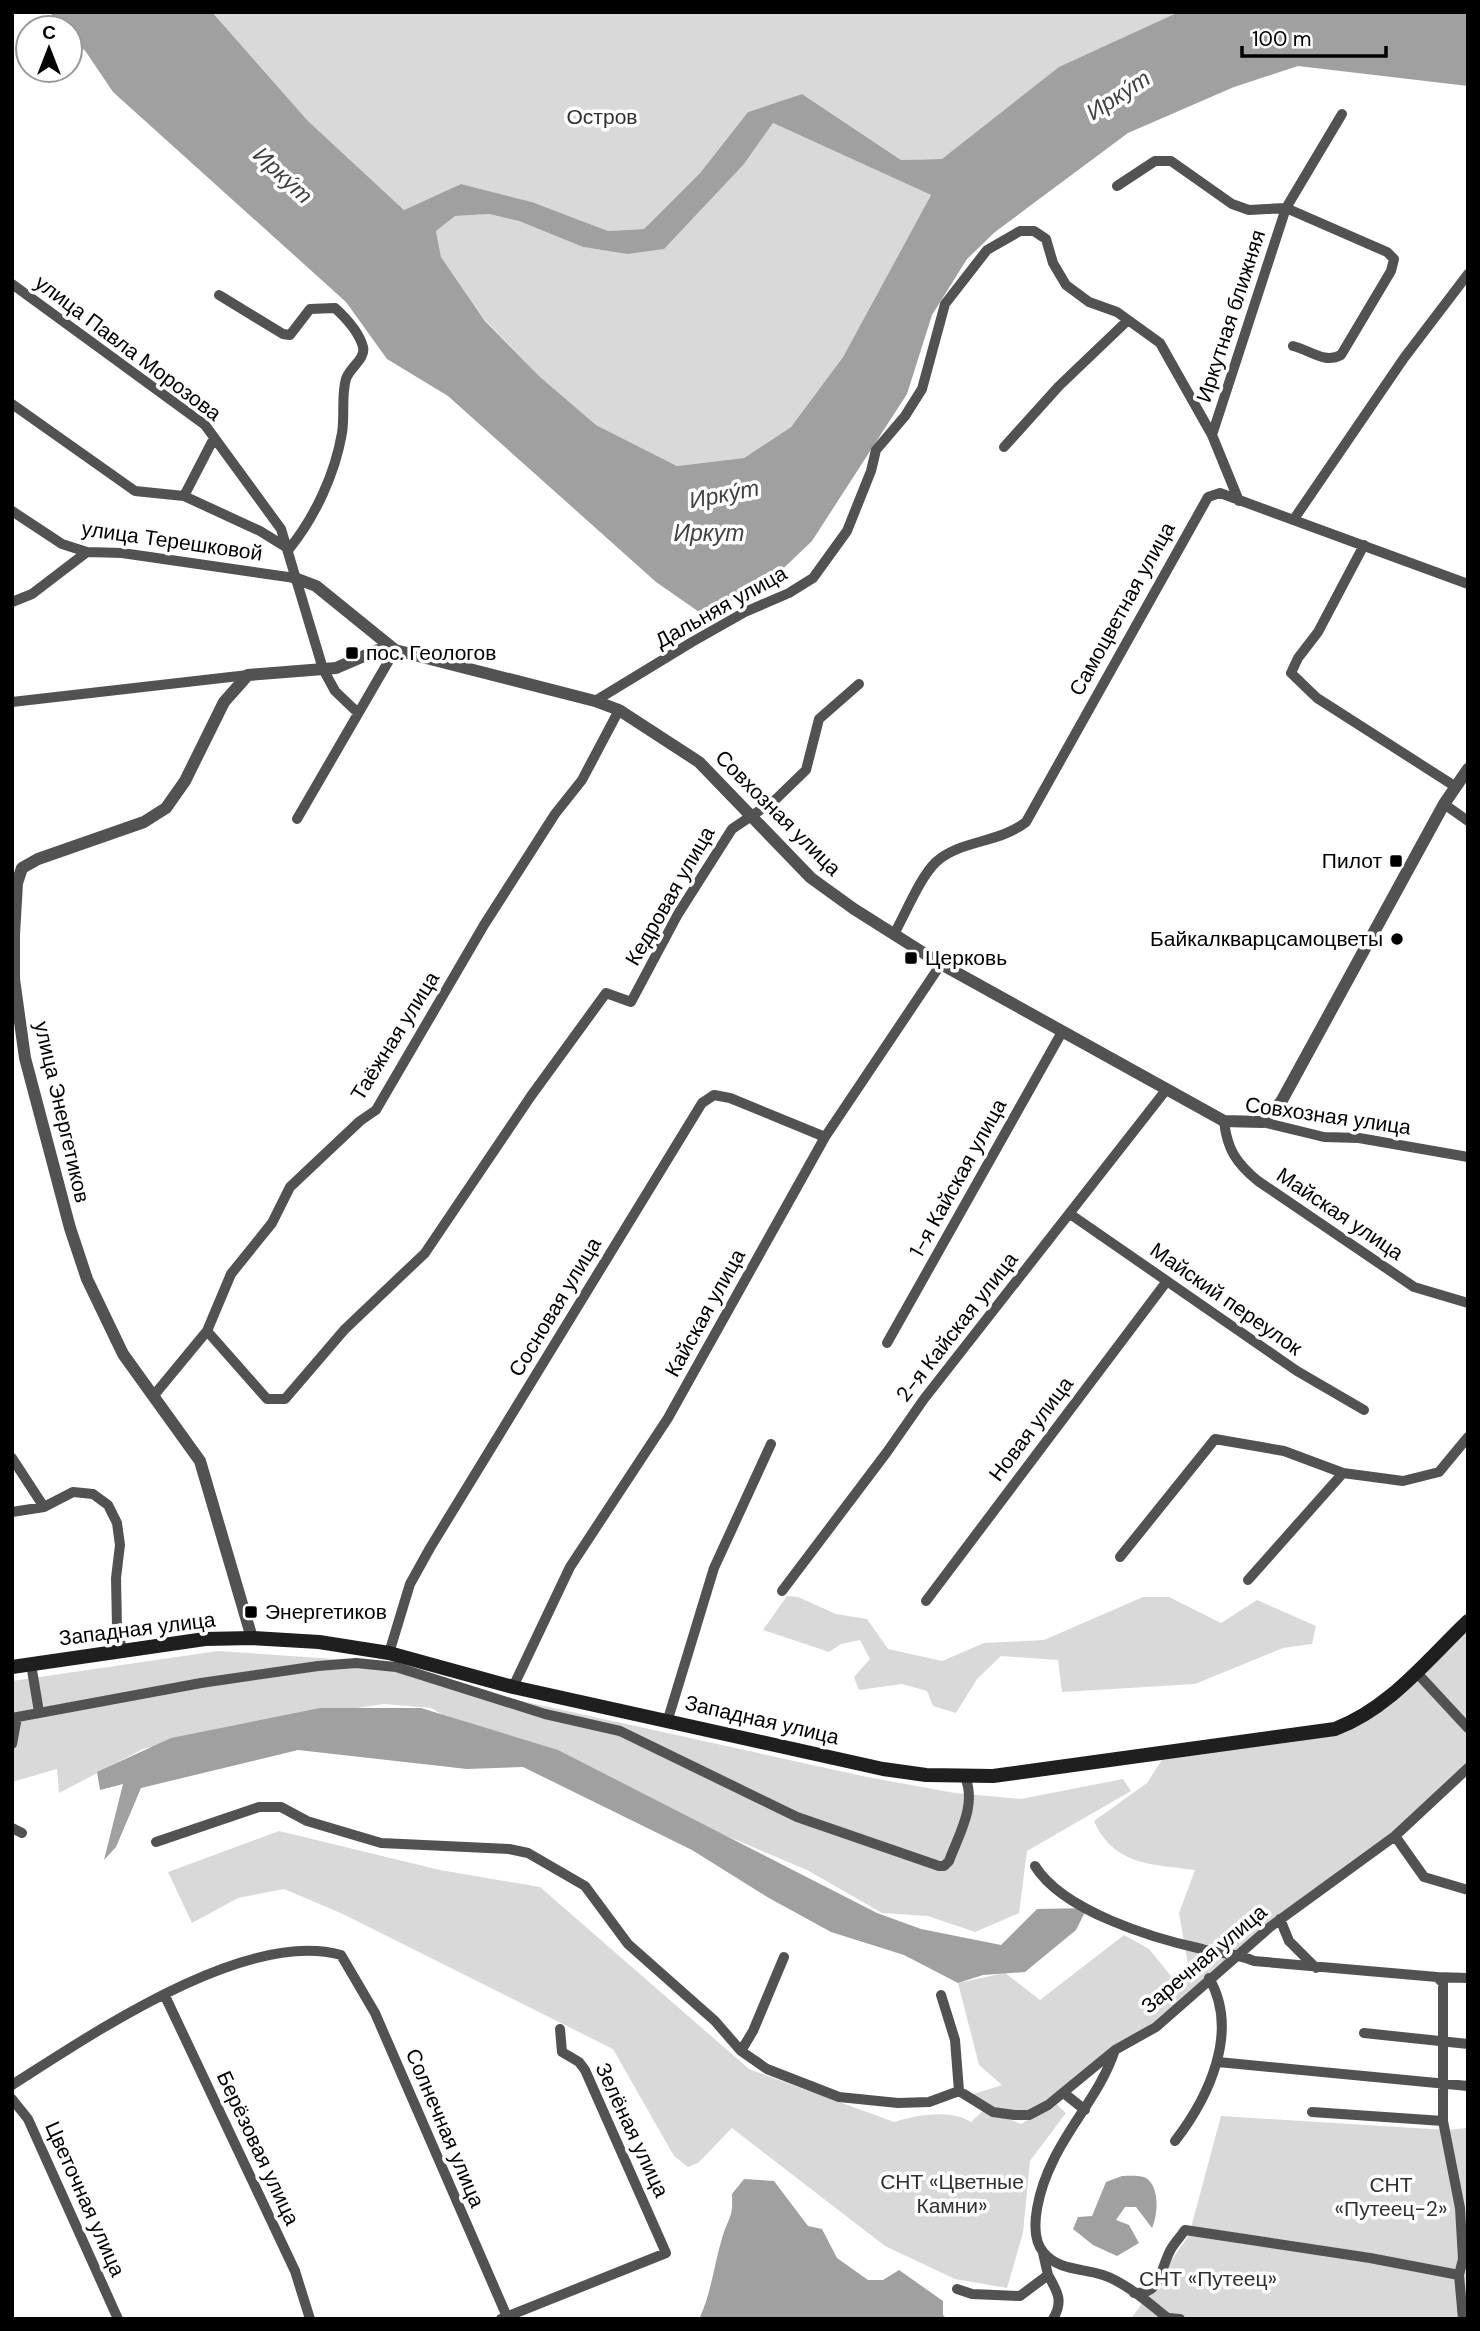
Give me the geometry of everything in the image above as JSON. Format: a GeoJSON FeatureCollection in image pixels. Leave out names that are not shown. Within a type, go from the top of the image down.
{"type":"FeatureCollection","features":[{"type":"Feature","properties":{"kind":"main road","name":"Западная улица"},"geometry":{"type":"LineString","coordinates":[[12,1667],[205,1639],[252,1638],[319,1642],[389,1653],[513,1687],[668,1719],[883,1769],[965,1777],[993,1776],[1191,1751],[1335,1729],[1359,1720],[1417,1672],[1468,1621]]}},
{"type":"Feature","properties":{"kind":"street","name":"Иркутная ближняя"},"geometry":{"type":"LineString","coordinates":[[1212,435],[1286,208],[1342,114]]}},
{"type":"Feature","properties":{"kind":"street"},"geometry":{"type":"LineString","coordinates":[[1117,186],[1155,161],[1171,161],[1232,204],[1249,210],[1286,208],[1387,252],[1394,259],[1391,271],[1341,355],[1334,359],[1293,346]]}},
{"type":"Feature","properties":{"kind":"street","name":"Дальняя улица"},"geometry":{"type":"LineString","coordinates":[[595,701],[692,642],[813,578],[847,531],[871,471],[876,450],[905,416],[922,389],[945,304],[987,250],[1020,231],[1034,231],[1046,239],[1053,262],[1066,285],[1089,302],[1117,312],[1126,322]]}},
{"type":"Feature","properties":{"kind":"street"},"geometry":{"type":"LineString","coordinates":[[1294,519],[1396,369],[1468,274]]}},
{"type":"Feature","properties":{"kind":"street","name":"улица Павла Морозова"},"geometry":{"type":"LineString","coordinates":[[12,284],[205,425],[281,529],[323,669],[335,691],[357,712]]}},
{"type":"Feature","properties":{"kind":"street"},"geometry":{"type":"LineString","coordinates":[[12,404],[135,491],[184,496],[260,531],[289,549],[301,534],[332,472],[342,432],[346,379],[363,354],[364,348],[346,318],[335,308],[310,309],[290,335],[219,295]]}},
{"type":"Feature","properties":{"kind":"street"},"geometry":{"type":"LineString","coordinates":[[1004,447],[1059,386],[1126,322],[1160,343],[1212,435],[1239,500]]}},
{"type":"Feature","properties":{"kind":"street"},"geometry":{"type":"LineString","coordinates":[[184,496],[214,438]]}},
{"type":"Feature","properties":{"kind":"street","name":"Самоцветная улица"},"geometry":{"type":"LineString","coordinates":[[894,934],[934,863],[947,855],[1013,834],[1026,822],[1198,510],[1208,497],[1220,494],[1239,500],[1468,584]]}},
{"type":"Feature","properties":{"kind":"street","name":"улица Терешковой"},"geometry":{"type":"LineString","coordinates":[[12,511],[62,544],[87,552],[136,555],[295,578]]}},
{"type":"Feature","properties":{"kind":"street"},"geometry":{"type":"LineString","coordinates":[[1364,545],[1318,632],[1298,658],[1291,673],[1317,698],[1456,786]]}},
{"type":"Feature","properties":{"kind":"street"},"geometry":{"type":"LineString","coordinates":[[12,601],[32,594],[87,552]]}},
{"type":"Feature","properties":{"kind":"street","name":"Совхозная улица"},"geometry":{"type":"LineString","coordinates":[[295,578],[316,586],[395,650],[595,701],[619,710],[699,762],[811,878],[941,964],[1224,1121],[1262,1122],[1324,1138],[1359,1138],[1468,1157]]}},
{"type":"Feature","properties":{"kind":"street"},"geometry":{"type":"LineString","coordinates":[[12,702],[248,675],[336,668],[378,650],[395,650]]}},
{"type":"Feature","properties":{"kind":"street"},"geometry":{"type":"LineString","coordinates":[[297,819],[395,650]]}},
{"type":"Feature","properties":{"kind":"street","name":"улица Энергетиков"},"geometry":{"type":"LineString","coordinates":[[248,675],[224,702],[185,781],[166,808],[145,822],[56,851],[17,868],[14,979],[25,1058],[70,1228],[87,1279],[123,1354],[155,1394],[200,1461],[252,1638]]}},
{"type":"Feature","properties":{"kind":"street","name":"Кедровая улица"},"geometry":{"type":"LineString","coordinates":[[207,1331],[267,1399],[285,1399],[345,1329],[425,1254],[531,1096],[606,993],[631,1002],[719,847],[732,829],[775,800],[807,770],[819,719],[859,684]]}},
{"type":"Feature","properties":{"kind":"street","name":"Таёжная улица"},"geometry":{"type":"LineString","coordinates":[[155,1394],[207,1331],[231,1274],[272,1223],[290,1187],[360,1121],[376,1110],[484,925],[555,814],[582,780],[619,710]]}},
{"type":"Feature","properties":{"kind":"street"},"geometry":{"type":"LineString","coordinates":[[1262,1122],[1281,1102],[1444,803],[1468,769]]}},
{"type":"Feature","properties":{"kind":"street"},"geometry":{"type":"LineString","coordinates":[[1444,803],[1468,821]]}},
{"type":"Feature","properties":{"kind":"street","name":"Кайская улица"},"geometry":{"type":"LineString","coordinates":[[513,1687],[570,1567],[667,1418],[825,1137],[941,964]]}},
{"type":"Feature","properties":{"kind":"street","name":"1-я Кайская улица"},"geometry":{"type":"LineString","coordinates":[[887,1343],[1062,1032]]}},
{"type":"Feature","properties":{"kind":"street","name":"2-я Кайская улица"},"geometry":{"type":"LineString","coordinates":[[782,1591],[924,1399],[1166,1090]]}},
{"type":"Feature","properties":{"kind":"street","name":"Сосновая улица"},"geometry":{"type":"LineString","coordinates":[[389,1653],[411,1584],[430,1548],[702,1103],[714,1095],[730,1098],[825,1137]]}},
{"type":"Feature","properties":{"kind":"street","name":"Майская улица"},"geometry":{"type":"LineString","coordinates":[[1224,1121],[1226,1141],[1236,1163],[1258,1181],[1414,1287],[1468,1303]]}},
{"type":"Feature","properties":{"kind":"street","name":"Майский переулок"},"geometry":{"type":"LineString","coordinates":[[1070,1214],[1297,1371],[1364,1410]]}},
{"type":"Feature","properties":{"kind":"street","name":"Новая улица"},"geometry":{"type":"LineString","coordinates":[[926,1601],[1167,1281]]}},
{"type":"Feature","properties":{"kind":"street"},"geometry":{"type":"LineString","coordinates":[[1120,1557],[1215,1439],[1284,1451],[1343,1473],[1403,1481],[1440,1472],[1468,1437]]}},
{"type":"Feature","properties":{"kind":"street"},"geometry":{"type":"LineString","coordinates":[[668,1719],[714,1568],[771,1444]]}},
{"type":"Feature","properties":{"kind":"street"},"geometry":{"type":"LineString","coordinates":[[12,1458],[44,1507]]}},
{"type":"Feature","properties":{"kind":"street"},"geometry":{"type":"LineString","coordinates":[[1248,1580],[1343,1473]]}},
{"type":"Feature","properties":{"kind":"street"},"geometry":{"type":"LineString","coordinates":[[12,1512],[44,1507],[73,1492],[93,1494],[108,1505],[117,1523],[120,1545],[116,1578],[117,1627],[122,1650]]}},
{"type":"Feature","properties":{"kind":"street"},"geometry":{"type":"LineString","coordinates":[[12,1744],[15,1718],[39,1712],[201,1683],[356,1663],[396,1667],[545,1714],[620,1731],[819,1826],[939,1866],[944,1866],[949,1860],[969,1808],[970,1788],[965,1777]]}},
{"type":"Feature","properties":{"kind":"street"},"geometry":{"type":"LineString","coordinates":[[31,1664],[39,1712]]}},
{"type":"Feature","properties":{"kind":"street"},"geometry":{"type":"LineString","coordinates":[[1417,1672],[1468,1728]]}},
{"type":"Feature","properties":{"kind":"street","name":"Заречная улица"},"geometry":{"type":"LineString","coordinates":[[959,2091],[979,2105],[1014,2115],[1029,2115],[1065,2094],[1115,2050],[1156,2027],[1209,1978],[1280,1919],[1395,1836],[1468,1768]]}},
{"type":"Feature","properties":{"kind":"street"},"geometry":{"type":"LineString","coordinates":[[156,1842],[259,1807],[281,1807],[307,1821],[381,1843],[509,1849],[528,1853],[585,1886],[628,1944],[715,2021],[741,2051],[767,2069],[839,2097],[898,2103],[929,2102],[959,2091],[955,2040],[941,1995]]}},
{"type":"Feature","properties":{"kind":"street"},"geometry":{"type":"LineString","coordinates":[[12,1828],[22,1833]]}},
{"type":"Feature","properties":{"kind":"street"},"geometry":{"type":"LineString","coordinates":[[1395,1836],[1424,1877],[1468,1890]]}},
{"type":"Feature","properties":{"kind":"street"},"geometry":{"type":"LineString","coordinates":[[1035,1866],[1043,1879],[1059,1891],[1116,1922],[1205,1950],[1240,1954],[1254,1962],[1468,1978]]}},
{"type":"Feature","properties":{"kind":"street"},"geometry":{"type":"LineString","coordinates":[[1280,1919],[1289,1941],[1315,1968]]}},
{"type":"Feature","properties":{"kind":"street","name":"Солнечная улица"},"geometry":{"type":"LineString","coordinates":[[165,1996],[252,1958],[277,1952],[323,1950],[341,1955],[375,2013],[505,2318]]}},
{"type":"Feature","properties":{"kind":"street"},"geometry":{"type":"LineString","coordinates":[[741,2051],[753,2031],[784,1957]]}},
{"type":"Feature","properties":{"kind":"street"},"geometry":{"type":"LineString","coordinates":[[1437,1977],[1443,1983],[1443,2121],[1460,2208],[1465,2259],[1459,2275],[1463,2319]]}},
{"type":"Feature","properties":{"kind":"street"},"geometry":{"type":"LineString","coordinates":[[1175,2141],[1188,2124],[1218,2062],[1222,2039],[1221,2014],[1216,1989],[1209,1978]]}},
{"type":"Feature","properties":{"kind":"street"},"geometry":{"type":"LineString","coordinates":[[12,2085],[98,2031],[165,1996]]}},
{"type":"Feature","properties":{"kind":"street","name":"Берёзовая улица"},"geometry":{"type":"LineString","coordinates":[[165,1996],[295,2272],[310,2319]]}},
{"type":"Feature","properties":{"kind":"street","name":"Зелёная улица"},"geometry":{"type":"LineString","coordinates":[[505,2318],[666,2253],[584,2070],[579,2062],[562,2052],[560,2029]]}},
{"type":"Feature","properties":{"kind":"street"},"geometry":{"type":"LineString","coordinates":[[1364,2033],[1468,2044]]}},
{"type":"Feature","properties":{"kind":"street"},"geometry":{"type":"LineString","coordinates":[[1053,2319],[1059,2309],[1060,2295],[1048,2275],[1036,2232],[1042,2191],[1053,2161],[1108,2073],[1115,2050]]}},
{"type":"Feature","properties":{"kind":"street"},"geometry":{"type":"LineString","coordinates":[[1218,2062],[1468,2086]]}},
{"type":"Feature","properties":{"kind":"street"},"geometry":{"type":"LineString","coordinates":[[1065,2094],[1085,2110]]}},
{"type":"Feature","properties":{"kind":"street","name":"Цветочная улица"},"geometry":{"type":"LineString","coordinates":[[12,2099],[28,2119],[118,2319]]}},
{"type":"Feature","properties":{"kind":"street"},"geometry":{"type":"LineString","coordinates":[[1312,2112],[1443,2121]]}},
{"type":"Feature","properties":{"kind":"street"},"geometry":{"type":"LineString","coordinates":[[1133,2293],[1149,2291],[1157,2285],[1171,2249],[1185,2230],[1332,2252],[1459,2275]]}},
{"type":"Feature","properties":{"kind":"street"},"geometry":{"type":"LineString","coordinates":[[1043,2253],[1064,2267],[1104,2275],[1169,2318],[1180,2319]]}},
{"type":"Feature","properties":{"kind":"street"},"geometry":{"type":"LineString","coordinates":[[957,2289],[972,2294],[1020,2296],[1048,2275]]}},
{"type":"Feature","properties":{"kind":"green space","name":"Остров"},"geometry":{"type":"Polygon","coordinates":[[[212,12],[1179,12],[991,123],[942,159],[901,160],[802,94],[748,112],[700,173],[644,229],[608,231],[532,202],[461,184],[404,210],[308,121],[212,12]]]}},
{"type":"Feature","properties":{"kind":"green space"},"geometry":{"type":"Polygon","coordinates":[[[773,123],[931,195],[843,357],[791,427],[744,458],[677,466],[596,425],[539,376],[485,320],[441,257],[436,231],[455,216],[489,214],[519,221],[583,247],[627,254],[744,164],[773,123]]]}},
{"type":"Feature","properties":{"kind":"green space"},"geometry":{"type":"Polygon","coordinates":[[[787,1596],[798,1597],[836,1614],[867,1619],[888,1649],[942,1661],[984,1643],[1044,1640],[1143,1597],[1169,1597],[1221,1623],[1257,1600],[1316,1626],[1312,1644],[1283,1648],[1195,1684],[1062,1692],[1058,1660],[1001,1656],[977,1679],[956,1713],[933,1706],[927,1691],[902,1684],[859,1690],[854,1677],[870,1659],[860,1640],[841,1644],[829,1652],[763,1630],[787,1596]]]}},
{"type":"Feature","properties":{"kind":"green space"},"geometry":{"type":"Polygon","coordinates":[[[1468,1621],[1468,1768],[1395,1836],[1270,1927],[1156,2027],[1115,2050],[1048,2105],[1014,2115],[967,2096],[1002,2085],[979,2065],[958,1983],[1005,1973],[1040,2000],[1124,1935],[1149,1949],[1171,1976],[1188,1964],[1179,1913],[1195,1870],[1149,1864],[1123,1855],[1102,1836],[1094,1821],[1147,1783],[1165,1755],[1359,1720],[1468,1621]]]}},
{"type":"Feature","properties":{"kind":"green space"},"geometry":{"type":"Polygon","coordinates":[[[218,1651],[380,1662],[494,1695],[867,1777],[955,1793],[1021,1799],[1123,1779],[1131,1791],[1027,1851],[1019,1913],[975,1932],[928,1916],[882,1913],[807,1870],[454,1721],[431,1708],[384,1704],[256,1723],[143,1749],[59,1793],[57,1769],[12,1782],[12,1681],[218,1651]]]}},
{"type":"Feature","properties":{"kind":"green space","name":"СНТ «Цветные Камни»"},"geometry":{"type":"Polygon","coordinates":[[[279,1831],[440,1870],[540,1887],[749,2069],[894,2122],[923,2115],[943,2114],[971,2122],[984,2110],[1021,2124],[1055,2103],[1066,2113],[1030,2161],[1023,2233],[1007,2288],[955,2279],[885,2246],[732,2128],[698,2163],[688,2167],[674,2156],[613,2049],[343,1914],[284,1889],[238,1898],[192,1923],[168,1872],[279,1831]]]}},
{"type":"Feature","properties":{"kind":"green space","name":"СНТ «Путеец-2»"},"geometry":{"type":"Polygon","coordinates":[[[1221,2116],[1447,2130],[1468,2128],[1468,2314],[1459,2315],[1459,2319],[1131,2319],[1189,2235],[1221,2116]]]}},
{"type":"Feature","properties":{"kind":"water","name":"Иркут"},"geometry":{"type":"Polygon","coordinates":[[[49,12],[212,12],[308,121],[404,210],[461,184],[532,202],[608,231],[644,229],[700,173],[748,112],[802,94],[901,160],[942,159],[1059,67],[1179,12],[1468,12],[1468,86],[1298,66],[1234,87],[1128,133],[995,232],[967,259],[932,315],[907,394],[812,541],[767,584],[702,614],[656,582],[448,396],[387,359],[346,302],[113,92],[86,52],[84,14],[49,12]],[[773,123],[744,164],[664,249],[627,254],[583,247],[519,221],[489,214],[455,216],[436,231],[441,257],[485,321],[539,376],[596,425],[677,466],[744,458],[791,427],[843,357],[931,195],[773,123]]]}},
{"type":"Feature","properties":{"kind":"water"},"geometry":{"type":"Polygon","coordinates":[[[320,1708],[421,1708],[558,1750],[877,1913],[921,1929],[1001,1945],[1037,1909],[1087,1908],[1076,1930],[1025,1972],[983,1975],[958,1983],[904,1955],[831,1932],[769,1898],[692,1850],[523,1767],[467,1769],[298,1750],[141,1788],[116,1847],[104,1860],[123,1784],[100,1790],[97,1772],[171,1738],[320,1708]]]}},
{"type":"Feature","properties":{"kind":"water"},"geometry":{"type":"Polygon","coordinates":[[[1122,2176],[1141,2176],[1151,2182],[1156,2194],[1156,2216],[1152,2228],[1136,2207],[1125,2207],[1116,2220],[1129,2225],[1139,2243],[1117,2256],[1093,2245],[1073,2229],[1078,2217],[1092,2216],[1106,2182],[1122,2176]]]}},
{"type":"Feature","properties":{"kind":"water"},"geometry":{"type":"Polygon","coordinates":[[[744,2179],[774,2181],[808,2226],[822,2229],[837,2258],[868,2280],[883,2280],[899,2270],[943,2301],[943,2315],[947,2319],[699,2319],[730,2216],[732,2194],[744,2179]]]}},
{"type":"Feature","properties":{"kind":"place","name":"пос. Геологов"},"geometry":{"type":"Point","coordinates":[352,653]}},
{"type":"Feature","properties":{"kind":"place","name":"Пилот"},"geometry":{"type":"Point","coordinates":[1396,861]}},
{"type":"Feature","properties":{"kind":"place","name":"Байкалкварцсамоцветы"},"geometry":{"type":"Point","coordinates":[1397,939]}},
{"type":"Feature","properties":{"kind":"place","name":"Церковь"},"geometry":{"type":"Point","coordinates":[911,958]}},
{"type":"Feature","properties":{"kind":"place","name":"Энергетиков"},"geometry":{"type":"Point","coordinates":[251,1612]}},
{"type":"Feature","properties":{"kind":"water label","name":"Ирку́т"},"geometry":{"type":"Point","coordinates":[1118,95]}},
{"type":"Feature","properties":{"kind":"water label","name":"Ирку́т"},"geometry":{"type":"Point","coordinates":[283,175]}},
{"type":"Feature","properties":{"kind":"water label","name":"Ирку́т"},"geometry":{"type":"Point","coordinates":[724,494]}},
{"type":"Feature","properties":{"kind":"park label","name":"СНТ «Путеец»"},"geometry":{"type":"Point","coordinates":[1208,2279]}}]}
